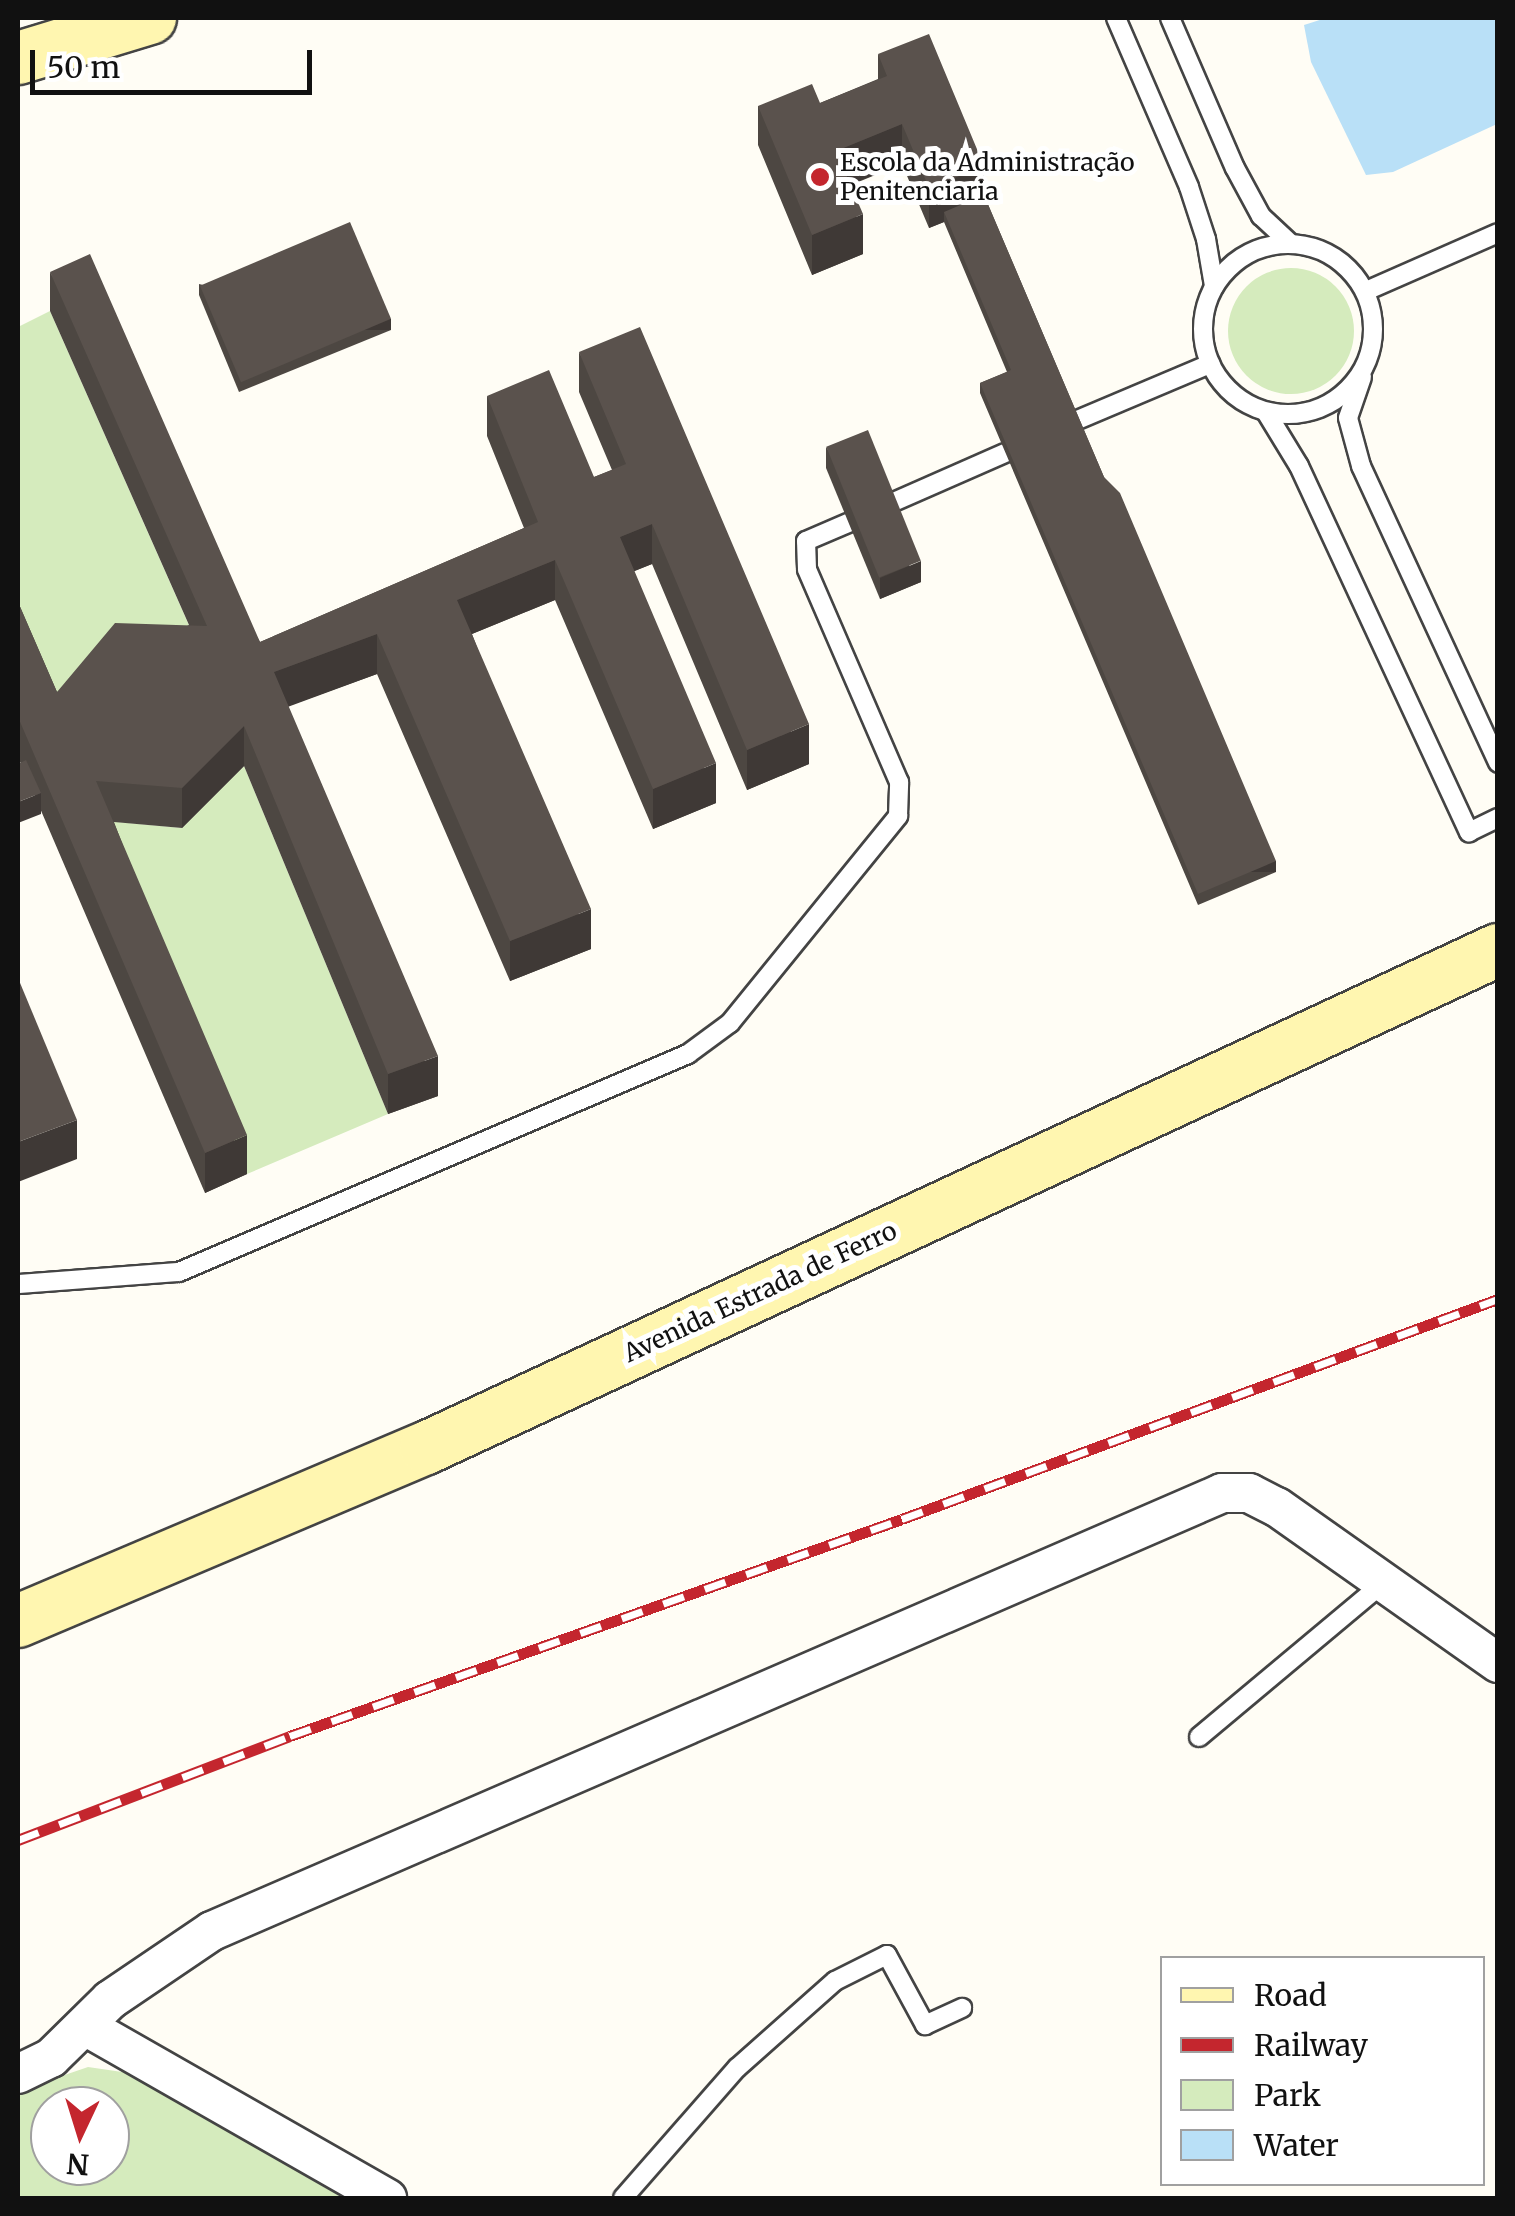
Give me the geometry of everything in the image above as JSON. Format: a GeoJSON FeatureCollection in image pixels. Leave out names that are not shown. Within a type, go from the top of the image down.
{"type":"FeatureCollection","features":[{"type":"Feature","properties":{"kind":"street"},"geometry":{"type":"LineString","coordinates":[[18,58],[150,18]]}},
{"type":"Feature","properties":{"kind":"street","name":"Avenida Estrada de Ferro"},"geometry":{"type":"LineString","coordinates":[[18,1621],[426,1448],[1498,950]]}},
{"type":"Feature","properties":{"kind":"street"},"geometry":{"type":"LineString","coordinates":[[18,2074],[51,2058],[110,2000],[212,1931],[1222,1493],[1249,1493],[1277,1507],[1498,1663]]}},
{"type":"Feature","properties":{"kind":"street"},"geometry":{"type":"LineString","coordinates":[[85,2026],[387,2198]]}},
{"type":"Feature","properties":{"kind":"lane"},"geometry":{"type":"LineString","coordinates":[[1116,18],[1189,188],[1206,239],[1214,286],[1203,324],[1210,364],[1223,386],[1266,412],[1290,414],[1314,410],[1337,400],[1368,362]]}},
{"type":"Feature","properties":{"kind":"lane"},"geometry":{"type":"LineString","coordinates":[[1170,18],[1244,184],[1261,216],[1290,244]]}},
{"type":"Feature","properties":{"kind":"lane"},"geometry":{"type":"LineString","coordinates":[[1366,291],[1498,233]]}},
{"type":"Feature","properties":{"kind":"lane"},"geometry":{"type":"LineString","coordinates":[[1214,286],[1246,254],[1290,244],[1334,256],[1353,272],[1366,291],[1373,314],[1368,362],[1348,418],[1362,466],[1498,763]]}},
{"type":"Feature","properties":{"kind":"lane"},"geometry":{"type":"LineString","coordinates":[[1076,422],[1210,364]]}},
{"type":"Feature","properties":{"kind":"lane"},"geometry":{"type":"LineString","coordinates":[[1266,412],[1300,466],[1469,832],[1498,818]]}},
{"type":"Feature","properties":{"kind":"lane"},"geometry":{"type":"LineString","coordinates":[[889,504],[1005,453]]}},
{"type":"Feature","properties":{"kind":"lane"},"geometry":{"type":"LineString","coordinates":[[18,1284],[180,1272],[688,1054],[730,1023],[898,816],[898,782],[807,569],[806,541],[848,523]]}},
{"type":"Feature","properties":{"kind":"lane"},"geometry":{"type":"LineString","coordinates":[[1200,1737],[1382,1584]]}},
{"type":"Feature","properties":{"kind":"lane"},"geometry":{"type":"LineString","coordinates":[[623,2198],[737,2068],[835,1981],[888,1955],[925,2025],[962,2008]]}},
{"type":"Feature","properties":{"kind":"green space"},"geometry":{"type":"Polygon","coordinates":[[[1291,268],[1315,273],[1335,287],[1349,307],[1354,331],[1349,355],[1335,375],[1315,389],[1291,394],[1267,389],[1247,375],[1233,355],[1228,331],[1233,307],[1247,287],[1267,273],[1291,268]]]}},
{"type":"Feature","properties":{"kind":"green space"},"geometry":{"type":"Polygon","coordinates":[[[50,311],[207,666],[57,732],[18,642],[18,327],[50,311]]]}},
{"type":"Feature","properties":{"kind":"green space"},"geometry":{"type":"Polygon","coordinates":[[[244,766],[388,1114],[247,1174],[96,820],[182,828],[244,766]]]}},
{"type":"Feature","properties":{"kind":"green space"},"geometry":{"type":"Polygon","coordinates":[[[88,2067],[129,2073],[343,2198],[18,2198],[18,2091],[30,2087],[30,2186],[130,2186],[130,2086],[33,2086],[88,2067]]]}},
{"type":"Feature","properties":{"kind":"water"},"geometry":{"type":"Polygon","coordinates":[[[1326,18],[1497,18],[1497,124],[1393,172],[1366,175],[1311,62],[1304,25],[1326,18]]]}},
{"type":"Feature","properties":{"kind":"building"},"geometry":{"type":"Polygon","coordinates":[[[929,34],[984,166],[929,188],[902,124],[836,151],[863,214],[812,235],[758,106],[812,84],[820,103],[887,76],[878,54],[929,34]]]}},
{"type":"Feature","properties":{"kind":"building"},"geometry":{"type":"Polygon","coordinates":[[[984,195],[1104,477],[1120,493],[1276,861],[1198,894],[980,383],[1011,370],[944,212],[984,195]]]}},
{"type":"Feature","properties":{"kind":"building"},"geometry":{"type":"Polygon","coordinates":[[[350,222],[391,319],[241,382],[200,286],[350,222]]]}},
{"type":"Feature","properties":{"kind":"building"},"geometry":{"type":"Polygon","coordinates":[[[90,254],[260,642],[538,522],[487,396],[549,370],[594,477],[626,464],[579,352],[640,327],[809,724],[747,750],[652,524],[620,537],[716,763],[653,789],[555,560],[457,600],[591,909],[510,941],[377,634],[274,672],[438,1056],[388,1074],[244,726],[182,788],[96,781],[247,1135],[205,1153],[18,717],[18,602],[57,692],[115,623],[207,626],[50,272],[90,254]]]}},
{"type":"Feature","properties":{"kind":"building"},"geometry":{"type":"Polygon","coordinates":[[[868,430],[921,561],[879,578],[826,447],[868,430]]]}},
{"type":"Feature","properties":{"kind":"building"},"geometry":{"type":"Polygon","coordinates":[[[26,760],[41,793],[18,802],[18,764],[26,760]]]}},
{"type":"Feature","properties":{"kind":"building"},"geometry":{"type":"Polygon","coordinates":[[[18,978],[77,1120],[18,1142],[18,978]]]}},
{"type":"Feature","properties":{"kind":"railway"},"geometry":{"type":"LineString","coordinates":[[18,1840],[290,1736],[902,1519],[1498,1299]]}},
{"type":"Feature","properties":{"kind":"place","name":"Escola da Administração Penitenciaria"},"geometry":{"type":"Point","coordinates":[820,177]}}]}
